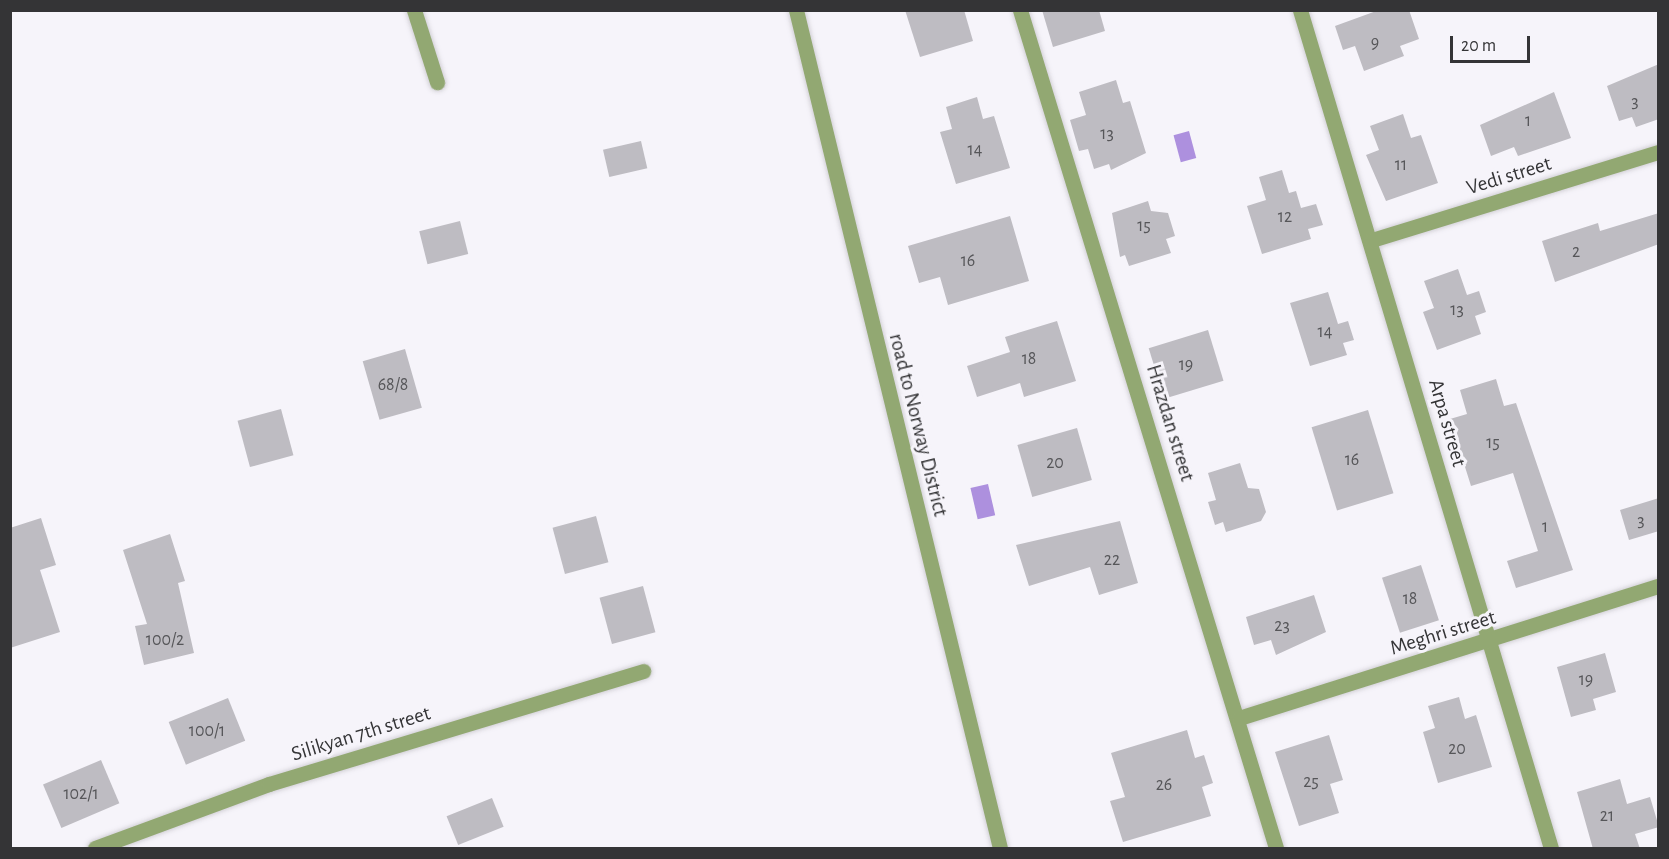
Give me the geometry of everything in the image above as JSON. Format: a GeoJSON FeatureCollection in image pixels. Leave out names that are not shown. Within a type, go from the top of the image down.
{"type":"FeatureCollection","features":[{"type":"Feature","properties":{"kind":"street"},"geometry":{"type":"LineString","coordinates":[[414,10],[437,82]]}},
{"type":"Feature","properties":{"kind":"street","name":"road to Norway District"},"geometry":{"type":"LineString","coordinates":[[796,10],[1000,849]]}},
{"type":"Feature","properties":{"kind":"street","name":"Hrazdan street"},"geometry":{"type":"LineString","coordinates":[[1020,10],[1239,718],[1276,849]]}},
{"type":"Feature","properties":{"kind":"street","name":"Arpa street"},"geometry":{"type":"LineString","coordinates":[[1300,10],[1372,240],[1551,849]]}},
{"type":"Feature","properties":{"kind":"street","name":"Vedi street"},"geometry":{"type":"LineString","coordinates":[[1372,240],[1659,152]]}},
{"type":"Feature","properties":{"kind":"street","name":"Meghri street"},"geometry":{"type":"LineString","coordinates":[[1239,718],[1659,586]]}},
{"type":"Feature","properties":{"kind":"street","name":"Silikyan 7th street"},"geometry":{"type":"LineString","coordinates":[[95,849],[270,784],[643,670]]}},
{"type":"Feature","properties":{"kind":"shaded area"},"geometry":{"type":"Polygon","coordinates":[[[1189,131],[1196,158],[1181,162],[1174,135],[1189,131]]]}},
{"type":"Feature","properties":{"kind":"shaded area"},"geometry":{"type":"Polygon","coordinates":[[[988,484],[995,515],[978,519],[970,488],[988,484]]]}},
{"type":"Feature","properties":{"kind":"building"},"geometry":{"type":"Polygon","coordinates":[[[905,10],[964,10],[973,41],[920,57],[905,10]]]}},
{"type":"Feature","properties":{"kind":"building"},"geometry":{"type":"Polygon","coordinates":[[[1042,10],[1099,10],[1105,31],[1053,47],[1042,10]]]}},
{"type":"Feature","properties":{"kind":"building"},"geometry":{"type":"Polygon","coordinates":[[[1379,10],[1409,10],[1419,39],[1400,46],[1404,56],[1364,71],[1355,46],[1343,50],[1335,26],[1379,10]]]}},
{"type":"Feature","properties":{"kind":"building"},"geometry":{"type":"Polygon","coordinates":[[[1659,64],[1659,119],[1636,127],[1632,117],[1619,121],[1607,86],[1659,64]]]}},
{"type":"Feature","properties":{"kind":"building"},"geometry":{"type":"Polygon","coordinates":[[[1116,80],[1123,103],[1130,101],[1146,153],[1111,170],[1109,164],[1094,169],[1088,149],[1079,151],[1070,120],[1086,115],[1079,92],[1116,80]]]}},
{"type":"Feature","properties":{"kind":"building"},"geometry":{"type":"Polygon","coordinates":[[[1554,92],[1571,138],[1518,156],[1514,147],[1491,156],[1480,125],[1554,92]]]}},
{"type":"Feature","properties":{"kind":"building"},"geometry":{"type":"Polygon","coordinates":[[[977,97],[983,119],[994,116],[1010,168],[956,184],[940,132],[952,129],[946,107],[977,97]]]}},
{"type":"Feature","properties":{"kind":"building"},"geometry":{"type":"Polygon","coordinates":[[[1403,114],[1411,138],[1421,135],[1438,183],[1386,201],[1366,155],[1379,150],[1370,126],[1403,114]]]}},
{"type":"Feature","properties":{"kind":"building"},"geometry":{"type":"Polygon","coordinates":[[[641,141],[647,168],[609,177],[603,150],[641,141]]]}},
{"type":"Feature","properties":{"kind":"building"},"geometry":{"type":"Polygon","coordinates":[[[1282,170],[1289,193],[1296,191],[1301,208],[1316,204],[1323,225],[1308,229],[1311,239],[1262,254],[1247,206],[1266,200],[1259,177],[1282,170]]]}},
{"type":"Feature","properties":{"kind":"building"},"geometry":{"type":"Polygon","coordinates":[[[1148,201],[1151,211],[1168,213],[1175,236],[1166,239],[1171,253],[1129,266],[1125,255],[1120,257],[1112,213],[1148,201]]]}},
{"type":"Feature","properties":{"kind":"building"},"geometry":{"type":"Polygon","coordinates":[[[1659,213],[1659,244],[1555,282],[1542,241],[1598,223],[1600,231],[1659,213]]]}},
{"type":"Feature","properties":{"kind":"building"},"geometry":{"type":"Polygon","coordinates":[[[1010,216],[1029,281],[948,305],[940,277],[919,283],[908,246],[1010,216]]]}},
{"type":"Feature","properties":{"kind":"building"},"geometry":{"type":"Polygon","coordinates":[[[460,221],[468,254],[427,264],[419,231],[460,221]]]}},
{"type":"Feature","properties":{"kind":"building"},"geometry":{"type":"Polygon","coordinates":[[[1458,269],[1467,295],[1479,291],[1486,312],[1475,316],[1481,334],[1437,350],[1423,312],[1434,308],[1424,281],[1458,269]]]}},
{"type":"Feature","properties":{"kind":"building"},"geometry":{"type":"Polygon","coordinates":[[[1328,292],[1338,324],[1348,321],[1354,340],[1343,343],[1347,355],[1310,366],[1290,303],[1328,292]]]}},
{"type":"Feature","properties":{"kind":"building"},"geometry":{"type":"Polygon","coordinates":[[[1057,321],[1076,381],[1024,397],[1020,383],[977,397],[967,366],[1010,352],[1005,337],[1057,321]]]}},
{"type":"Feature","properties":{"kind":"building"},"geometry":{"type":"Polygon","coordinates":[[[1208,330],[1223,381],[1164,399],[1149,348],[1208,330]]]}},
{"type":"Feature","properties":{"kind":"building"},"geometry":{"type":"Polygon","coordinates":[[[405,349],[422,408],[380,420],[363,361],[405,349]]]}},
{"type":"Feature","properties":{"kind":"building"},"geometry":{"type":"Polygon","coordinates":[[[1496,379],[1504,406],[1516,403],[1573,570],[1516,588],[1507,561],[1538,551],[1513,473],[1471,486],[1450,419],[1467,414],[1460,390],[1496,379]]]}},
{"type":"Feature","properties":{"kind":"building"},"geometry":{"type":"Polygon","coordinates":[[[281,409],[293,455],[250,467],[238,421],[281,409]]]}},
{"type":"Feature","properties":{"kind":"building"},"geometry":{"type":"Polygon","coordinates":[[[1368,410],[1393,493],[1337,510],[1312,427],[1368,410]]]}},
{"type":"Feature","properties":{"kind":"building"},"geometry":{"type":"Polygon","coordinates":[[[1077,428],[1092,480],[1032,497],[1017,445],[1077,428]]]}},
{"type":"Feature","properties":{"kind":"building"},"geometry":{"type":"Polygon","coordinates":[[[1240,463],[1248,488],[1259,489],[1266,512],[1261,521],[1226,532],[1223,522],[1215,525],[1208,502],[1216,500],[1208,473],[1240,463]]]}},
{"type":"Feature","properties":{"kind":"building"},"geometry":{"type":"Polygon","coordinates":[[[1659,498],[1659,531],[1629,540],[1620,510],[1659,498]]]}},
{"type":"Feature","properties":{"kind":"building"},"geometry":{"type":"Polygon","coordinates":[[[596,516],[608,562],[565,574],[553,528],[596,516]]]}},
{"type":"Feature","properties":{"kind":"building"},"geometry":{"type":"Polygon","coordinates":[[[41,518],[56,565],[40,570],[60,632],[10,648],[10,528],[41,518]]]}},
{"type":"Feature","properties":{"kind":"building"},"geometry":{"type":"Polygon","coordinates":[[[1120,521],[1138,583],[1099,595],[1090,567],[1029,586],[1016,545],[1120,521]]]}},
{"type":"Feature","properties":{"kind":"building"},"geometry":{"type":"Polygon","coordinates":[[[170,534],[185,581],[178,583],[194,653],[144,665],[135,626],[147,624],[123,550],[170,534]]]}},
{"type":"Feature","properties":{"kind":"building"},"geometry":{"type":"Polygon","coordinates":[[[1421,565],[1439,620],[1400,633],[1382,578],[1421,565]]]}},
{"type":"Feature","properties":{"kind":"building"},"geometry":{"type":"Polygon","coordinates":[[[643,586],[655,632],[612,644],[600,598],[643,586]]]}},
{"type":"Feature","properties":{"kind":"building"},"geometry":{"type":"Polygon","coordinates":[[[1314,595],[1326,632],[1276,655],[1271,640],[1254,645],[1246,617],[1314,595]]]}},
{"type":"Feature","properties":{"kind":"building"},"geometry":{"type":"Polygon","coordinates":[[[1605,653],[1616,692],[1593,699],[1596,710],[1571,717],[1557,667],[1605,653]]]}},
{"type":"Feature","properties":{"kind":"building"},"geometry":{"type":"Polygon","coordinates":[[[1459,697],[1465,719],[1476,715],[1492,767],[1438,783],[1423,732],[1435,728],[1428,706],[1459,697]]]}},
{"type":"Feature","properties":{"kind":"building"},"geometry":{"type":"Polygon","coordinates":[[[228,698],[245,741],[186,765],[169,722],[228,698]]]}},
{"type":"Feature","properties":{"kind":"building"},"geometry":{"type":"Polygon","coordinates":[[[1187,730],[1195,758],[1204,755],[1213,783],[1202,787],[1211,816],[1123,842],[1110,801],[1125,797],[1111,753],[1187,730]]]}},
{"type":"Feature","properties":{"kind":"building"},"geometry":{"type":"Polygon","coordinates":[[[1329,735],[1343,780],[1330,784],[1339,813],[1299,826],[1275,752],[1329,735]]]}},
{"type":"Feature","properties":{"kind":"building"},"geometry":{"type":"Polygon","coordinates":[[[101,760],[119,803],[61,828],[43,785],[101,760]]]}},
{"type":"Feature","properties":{"kind":"building"},"geometry":{"type":"Polygon","coordinates":[[[1620,779],[1627,804],[1650,797],[1659,827],[1635,834],[1640,849],[1593,849],[1577,792],[1620,779]]]}},
{"type":"Feature","properties":{"kind":"building"},"geometry":{"type":"Polygon","coordinates":[[[492,798],[504,827],[458,845],[447,816],[492,798]]]}}]}
